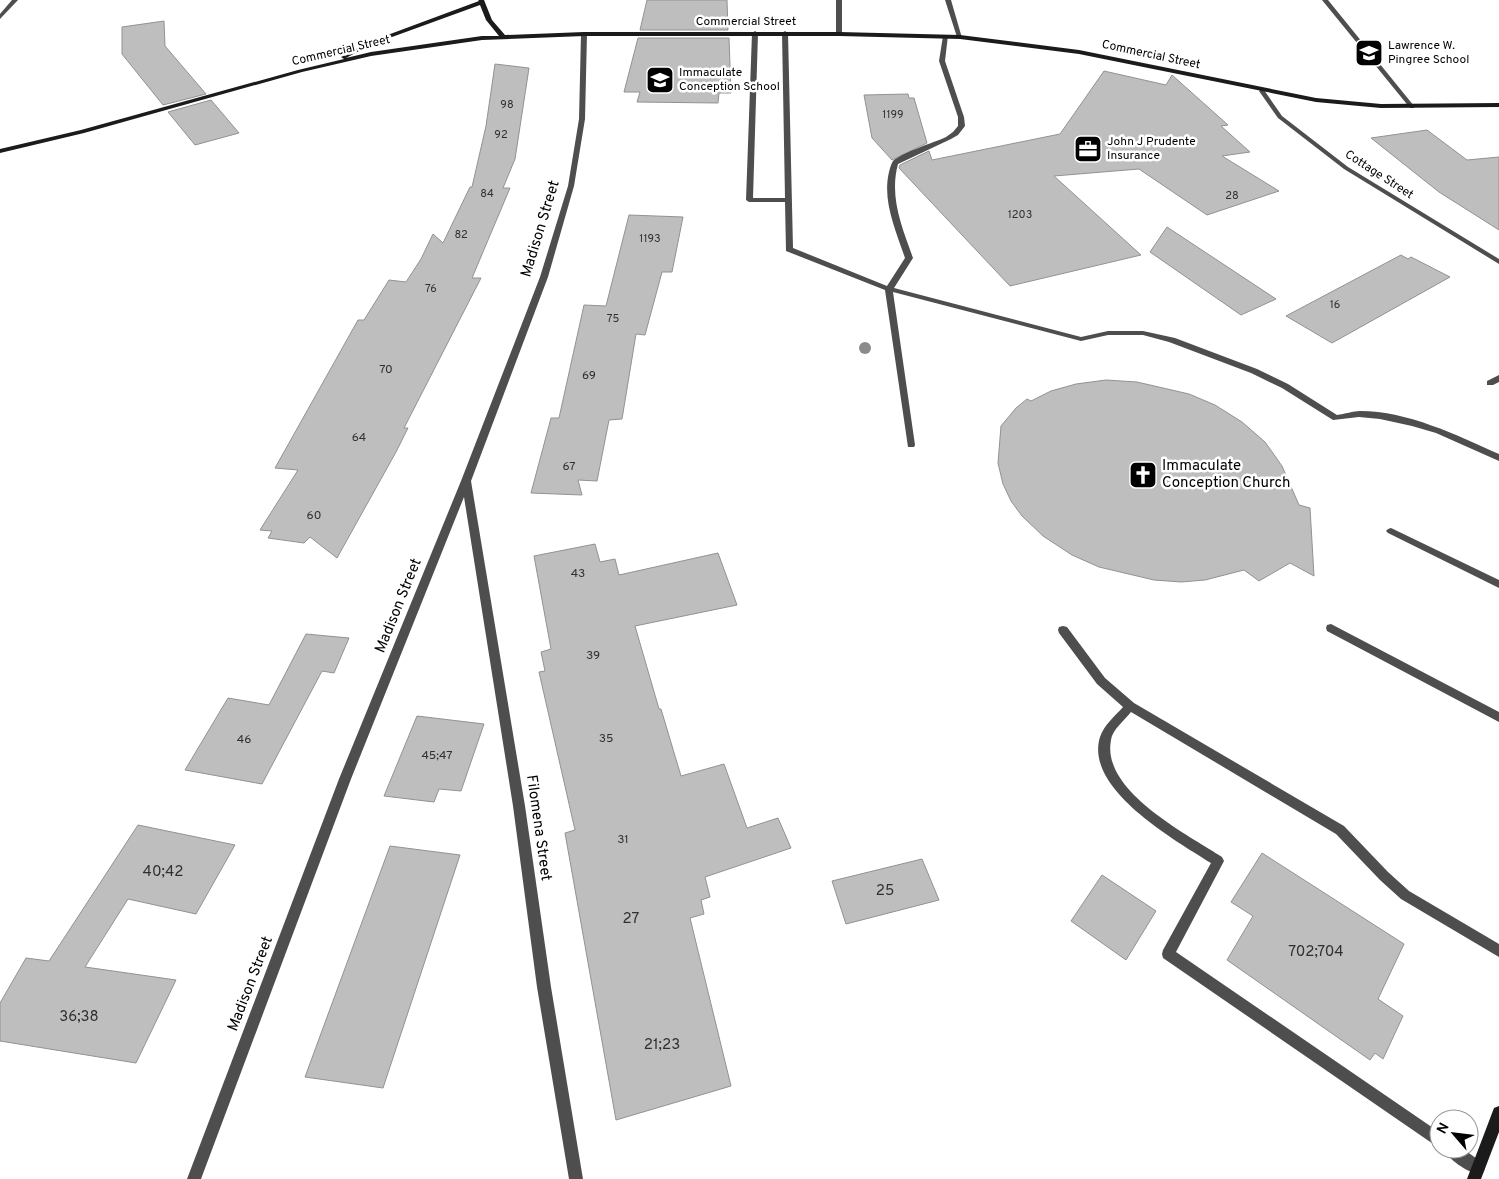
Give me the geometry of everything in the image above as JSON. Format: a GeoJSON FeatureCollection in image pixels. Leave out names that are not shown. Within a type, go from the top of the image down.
{"type":"FeatureCollection","features":[{"type":"Feature","properties":{"kind":"main road"},"geometry":{"type":"LineString","coordinates":[[334,62],[368,44],[482,1],[489,20],[503,37]]}},
{"type":"Feature","properties":{"kind":"main road","name":"Commercial Street"},"geometry":{"type":"LineString","coordinates":[[0,151],[82,132],[334,62],[424,46],[503,37],[584,34],[785,33],[960,37],[1079,52],[1262,91],[1347,104],[1412,107],[1499,105]]}},
{"type":"Feature","properties":{"kind":"main road"},"geometry":{"type":"LineString","coordinates":[[1476,1174],[1499,1113]]}},
{"type":"Feature","properties":{"kind":"street"},"geometry":{"type":"LineString","coordinates":[[0,17],[15,0]]}},
{"type":"Feature","properties":{"kind":"street"},"geometry":{"type":"LineString","coordinates":[[839,0],[839,34]]}},
{"type":"Feature","properties":{"kind":"street"},"geometry":{"type":"LineString","coordinates":[[948,0],[960,37]]}},
{"type":"Feature","properties":{"kind":"street"},"geometry":{"type":"LineString","coordinates":[[1324,0],[1412,107]]}},
{"type":"Feature","properties":{"kind":"street"},"geometry":{"type":"LineString","coordinates":[[755,33],[749,200],[789,200]]}},
{"type":"Feature","properties":{"kind":"street"},"geometry":{"type":"LineString","coordinates":[[785,33],[789,249],[889,289],[1081,339],[1108,333],[1134,333],[1172,340],[1210,352],[1254,371],[1285,386],[1336,418],[1359,414],[1413,423],[1439,431],[1499,458]]}},
{"type":"Feature","properties":{"kind":"street","name":"Madison Street"},"geometry":{"type":"LineString","coordinates":[[194,1179],[345,779],[466,481],[544,277],[571,186],[582,119],[584,34]]}},
{"type":"Feature","properties":{"kind":"street"},"geometry":{"type":"LineString","coordinates":[[911,445],[889,289],[909,258],[892,207],[891,176],[895,162],[950,136],[962,126],[961,117],[942,61],[946,36]]}},
{"type":"Feature","properties":{"kind":"street","name":"Cottage Street"},"geometry":{"type":"LineString","coordinates":[[1262,91],[1280,116],[1346,168],[1499,262]]}},
{"type":"Feature","properties":{"kind":"street"},"geometry":{"type":"LineString","coordinates":[[1490,384],[1499,378]]}},
{"type":"Feature","properties":{"kind":"street","name":"Filomena Street"},"geometry":{"type":"LineString","coordinates":[[466,481],[516,787],[544,988],[576,1179]]}},
{"type":"Feature","properties":{"kind":"street"},"geometry":{"type":"LineString","coordinates":[[1391,532],[1499,584]]}},
{"type":"Feature","properties":{"kind":"street"},"geometry":{"type":"LineString","coordinates":[[1331,628],[1499,717]]}},
{"type":"Feature","properties":{"kind":"street"},"geometry":{"type":"LineString","coordinates":[[1063,630],[1101,681],[1130,706],[1340,830],[1384,876],[1405,894],[1499,951]]}},
{"type":"Feature","properties":{"kind":"street"},"geometry":{"type":"LineString","coordinates":[[1130,706],[1105,737],[1102,756],[1113,781],[1144,811],[1218,861],[1168,954],[1429,1134]]}},
{"type":"Feature","properties":{"kind":"street"},"geometry":{"type":"LineString","coordinates":[[1461,1159],[1476,1174]]}},
{"type":"Feature","properties":{"kind":"building"},"geometry":{"type":"Polygon","coordinates":[[[647,0],[727,0],[728,30],[640,30],[647,0]]]}},
{"type":"Feature","properties":{"kind":"building"},"geometry":{"type":"Polygon","coordinates":[[[164,21],[165,46],[206,94],[163,105],[122,54],[122,27],[164,21]]]}},
{"type":"Feature","properties":{"kind":"building"},"geometry":{"type":"Polygon","coordinates":[[[638,38],[729,38],[731,93],[719,93],[718,103],[637,102],[640,92],[624,92],[638,38]]]}},
{"type":"Feature","properties":{"kind":"building"},"geometry":{"type":"Polygon","coordinates":[[[495,64],[529,68],[515,159],[503,188],[510,188],[472,278],[481,278],[404,428],[408,428],[396,452],[337,558],[310,537],[304,543],[268,538],[272,531],[260,530],[298,470],[275,468],[358,320],[364,320],[389,280],[406,282],[421,259],[433,234],[443,243],[470,187],[472,187],[486,126],[495,64]]]}},
{"type":"Feature","properties":{"kind":"building"},"geometry":{"type":"Polygon","coordinates":[[[1104,71],[1166,85],[1172,75],[1228,125],[1221,126],[1250,152],[1222,156],[1279,191],[1207,215],[1139,169],[1054,176],[1141,255],[1010,286],[899,168],[900,165],[929,151],[932,160],[1060,134],[1104,71]]]}},
{"type":"Feature","properties":{"kind":"building"},"geometry":{"type":"Polygon","coordinates":[[[908,94],[909,98],[914,98],[927,143],[892,160],[872,138],[864,95],[908,94]]]}},
{"type":"Feature","properties":{"kind":"building"},"geometry":{"type":"Polygon","coordinates":[[[211,100],[239,133],[195,145],[168,112],[211,100]]]}},
{"type":"Feature","properties":{"kind":"building"},"geometry":{"type":"Polygon","coordinates":[[[1427,130],[1467,160],[1499,157],[1499,230],[1439,192],[1371,138],[1427,130]]]}},
{"type":"Feature","properties":{"kind":"building"},"geometry":{"type":"Polygon","coordinates":[[[629,215],[683,217],[672,272],[662,272],[645,335],[636,334],[622,419],[609,420],[597,481],[578,480],[582,495],[531,493],[551,418],[559,418],[584,305],[606,306],[629,215]]]}},
{"type":"Feature","properties":{"kind":"building"},"geometry":{"type":"Polygon","coordinates":[[[1167,227],[1276,299],[1241,315],[1150,252],[1167,227]]]}},
{"type":"Feature","properties":{"kind":"building"},"geometry":{"type":"Polygon","coordinates":[[[1401,255],[1408,259],[1411,257],[1450,277],[1332,343],[1286,316],[1401,255]]]}},
{"type":"Feature","properties":{"kind":"building","name":"Immaculate Conception Church"},"geometry":{"type":"Polygon","coordinates":[[[1106,380],[1137,382],[1189,394],[1215,405],[1242,422],[1265,442],[1282,466],[1299,505],[1310,508],[1314,576],[1290,563],[1259,581],[1244,570],[1205,580],[1181,582],[1154,580],[1099,567],[1072,555],[1043,536],[1022,516],[1011,501],[1003,484],[998,463],[1001,426],[1016,408],[1027,399],[1031,401],[1051,391],[1076,384],[1106,380]]]}},
{"type":"Feature","properties":{"kind":"building"},"geometry":{"type":"Polygon","coordinates":[[[595,544],[600,562],[615,559],[619,575],[718,553],[737,605],[635,626],[681,776],[724,764],[747,828],[778,818],[791,848],[705,877],[710,897],[701,900],[704,914],[690,918],[731,1086],[616,1120],[565,833],[575,830],[539,672],[545,671],[541,652],[551,649],[534,556],[595,544]]]}},
{"type":"Feature","properties":{"kind":"building"},"geometry":{"type":"Polygon","coordinates":[[[306,634],[349,638],[334,673],[322,671],[262,784],[185,770],[228,698],[269,705],[306,634]]]}},
{"type":"Feature","properties":{"kind":"building"},"geometry":{"type":"Polygon","coordinates":[[[417,716],[484,724],[461,791],[439,789],[434,802],[384,796],[417,716]]]}},
{"type":"Feature","properties":{"kind":"building"},"geometry":{"type":"Polygon","coordinates":[[[138,825],[235,845],[196,914],[128,899],[85,967],[176,980],[136,1063],[0,1041],[0,1003],[26,958],[49,961],[138,825]]]}},
{"type":"Feature","properties":{"kind":"building"},"geometry":{"type":"Polygon","coordinates":[[[390,846],[460,855],[383,1088],[305,1077],[390,846]]]}},
{"type":"Feature","properties":{"kind":"building"},"geometry":{"type":"Polygon","coordinates":[[[1262,853],[1404,944],[1378,999],[1403,1016],[1383,1059],[1375,1053],[1370,1060],[1227,960],[1253,916],[1231,902],[1262,853]]]}},
{"type":"Feature","properties":{"kind":"building"},"geometry":{"type":"Polygon","coordinates":[[[922,859],[939,900],[846,924],[832,881],[922,859]]]}},
{"type":"Feature","properties":{"kind":"building"},"geometry":{"type":"Polygon","coordinates":[[[1102,875],[1156,911],[1126,960],[1071,921],[1102,875]]]}},
{"type":"Feature","properties":{"kind":"place","name":"Lawrence W. Pingree School"},"geometry":{"type":"Point","coordinates":[1369,53]}},
{"type":"Feature","properties":{"kind":"place","name":"Immaculate Conception School"},"geometry":{"type":"Point","coordinates":[660,80]}},
{"type":"Feature","properties":{"kind":"place","name":"John J Prudente Insurance"},"geometry":{"type":"Point","coordinates":[1088,149]}},
{"type":"Feature","properties":{"kind":"place","name":"Immaculate Conception Church"},"geometry":{"type":"Point","coordinates":[1143,475]}}]}
